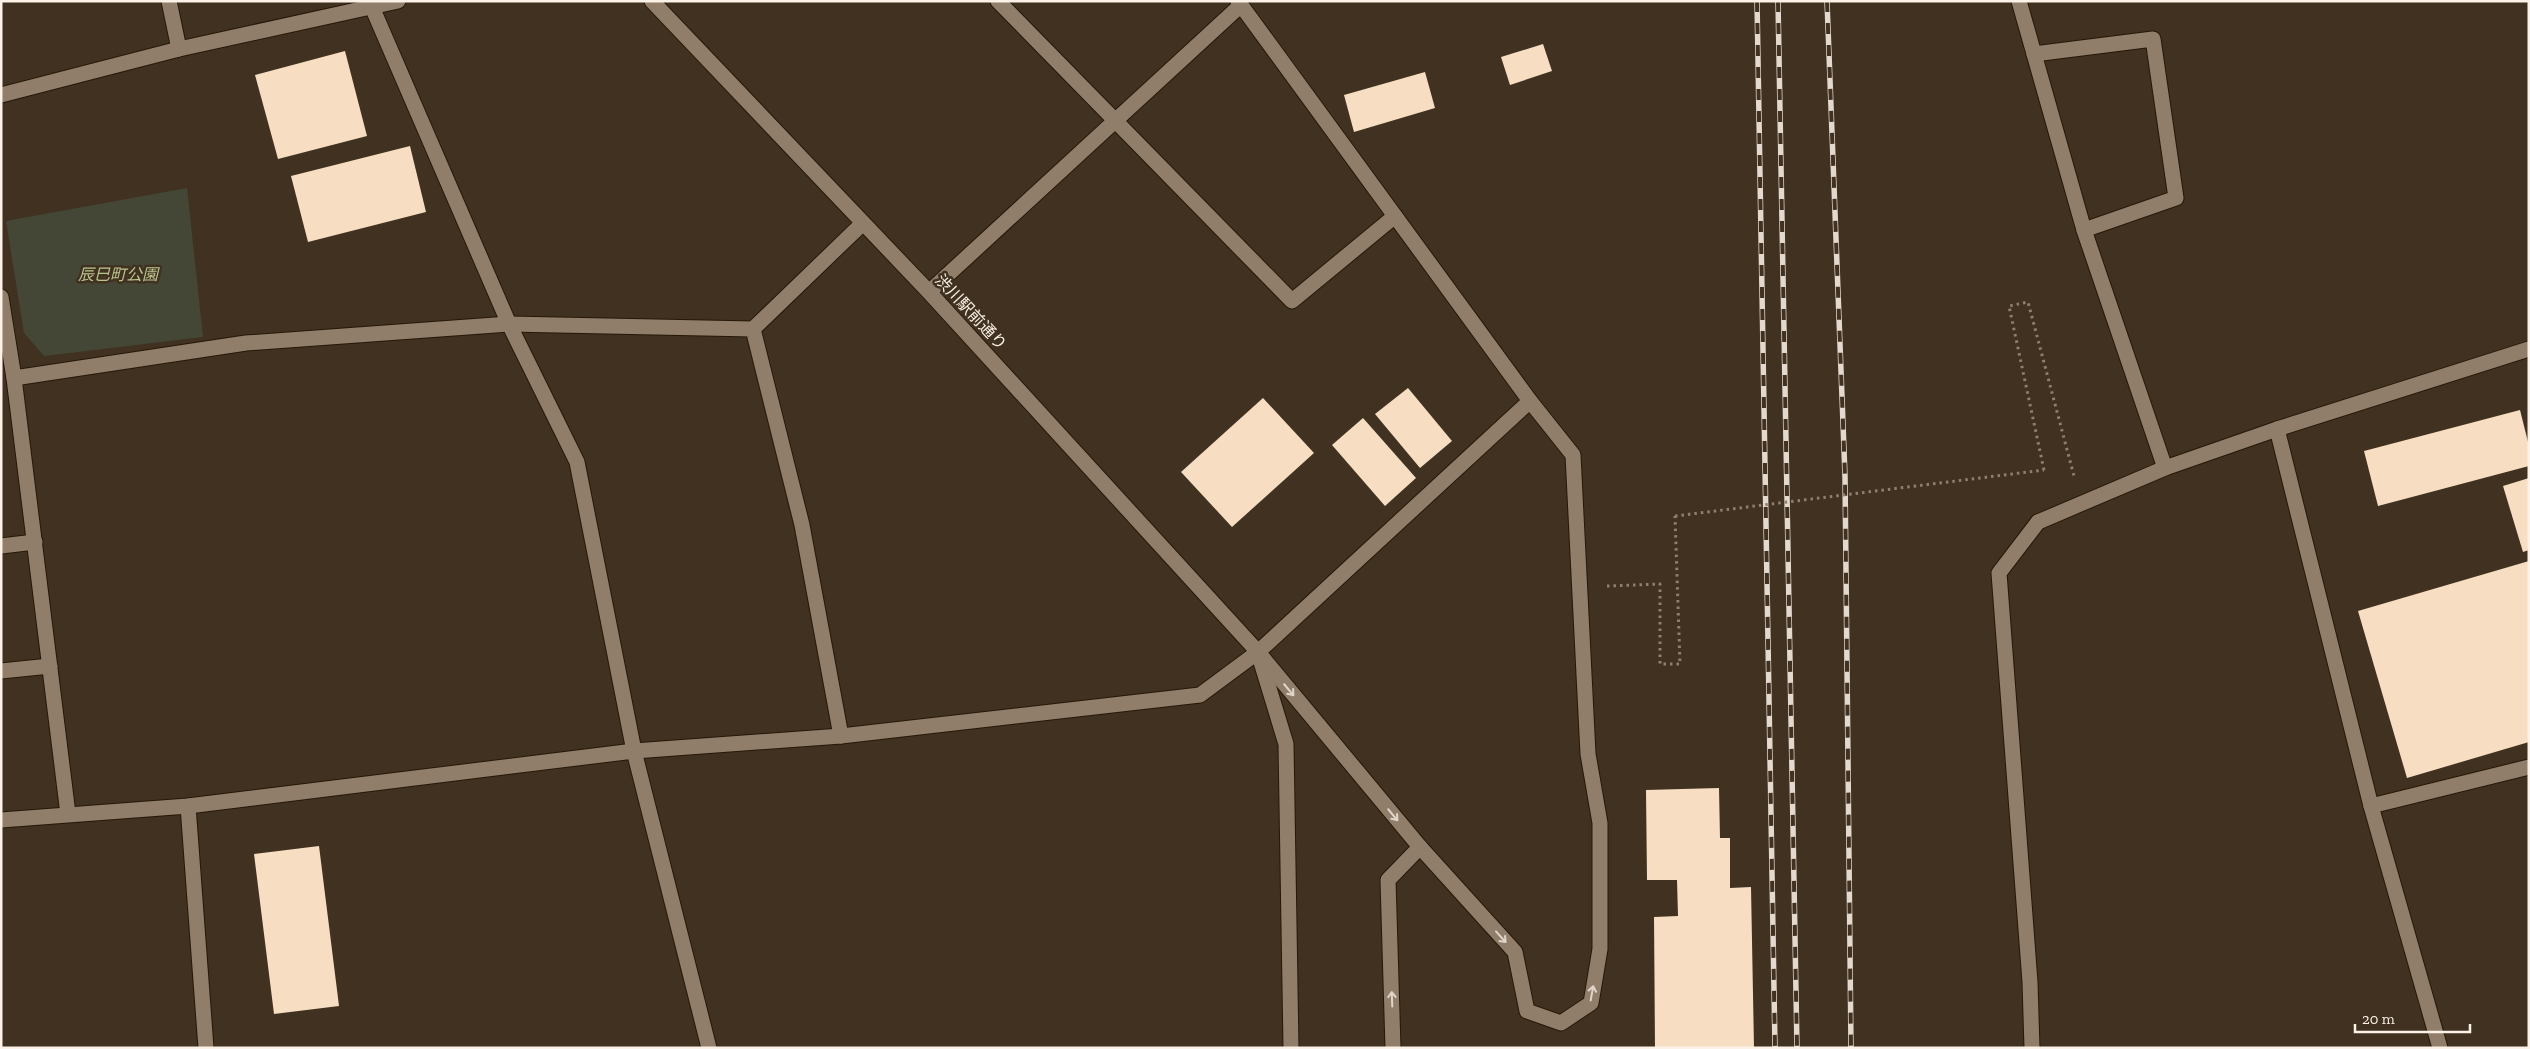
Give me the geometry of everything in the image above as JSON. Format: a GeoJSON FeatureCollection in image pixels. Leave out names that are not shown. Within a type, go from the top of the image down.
{"type":"FeatureCollection","features":[{"type":"Feature","properties":{"kind":"street"},"geometry":{"type":"LineString","coordinates":[[169,1],[180,49]]}},
{"type":"Feature","properties":{"kind":"street"},"geometry":{"type":"LineString","coordinates":[[1,95],[180,49],[398,1]]}},
{"type":"Feature","properties":{"kind":"street","name":"渋川駅前通り"},"geometry":{"type":"LineString","coordinates":[[652,1],[929,292],[1258,652],[1420,847],[1514,952],[1527,1011],[1561,1023],[1591,1003],[1600,949],[1600,823],[1588,754],[1580,588]]}},
{"type":"Feature","properties":{"kind":"street"},"geometry":{"type":"LineString","coordinates":[[998,1],[1292,301],[1395,216]]}},
{"type":"Feature","properties":{"kind":"street"},"geometry":{"type":"LineString","coordinates":[[2019,1],[2084,230],[2165,468]]}},
{"type":"Feature","properties":{"kind":"street"},"geometry":{"type":"LineString","coordinates":[[929,292],[1116,121],[1240,3],[1530,401],[1573,455],[1580,588]]}},
{"type":"Feature","properties":{"kind":"street"},"geometry":{"type":"LineString","coordinates":[[372,7],[509,324],[577,462],[634,751],[709,1048]]}},
{"type":"Feature","properties":{"kind":"street"},"geometry":{"type":"LineString","coordinates":[[2034,54],[2154,38],[2176,198],[2084,230]]}},
{"type":"Feature","properties":{"kind":"street"},"geometry":{"type":"LineString","coordinates":[[14,378],[246,343],[509,324],[753,330],[863,224]]}},
{"type":"Feature","properties":{"kind":"street"},"geometry":{"type":"LineString","coordinates":[[1,298],[14,378],[68,814]]}},
{"type":"Feature","properties":{"kind":"street"},"geometry":{"type":"LineString","coordinates":[[753,330],[802,525],[841,736]]}},
{"type":"Feature","properties":{"kind":"street"},"geometry":{"type":"LineString","coordinates":[[2032,1048],[2030,982],[1998,573],[2038,522],[2081,503],[2165,468],[2277,429],[2529,350]]}},
{"type":"Feature","properties":{"kind":"street"},"geometry":{"type":"LineString","coordinates":[[1,820],[188,806],[634,751],[841,736],[1200,695],[1258,652],[1530,401]]}},
{"type":"Feature","properties":{"kind":"street"},"geometry":{"type":"LineString","coordinates":[[2277,429],[2371,806],[2440,1048]]}},
{"type":"Feature","properties":{"kind":"street"},"geometry":{"type":"LineString","coordinates":[[1,546],[35,542]]}},
{"type":"Feature","properties":{"kind":"street"},"geometry":{"type":"LineString","coordinates":[[1258,652],[1286,744],[1291,1048]]}},
{"type":"Feature","properties":{"kind":"street"},"geometry":{"type":"LineString","coordinates":[[1,671],[50,666]]}},
{"type":"Feature","properties":{"kind":"street"},"geometry":{"type":"LineString","coordinates":[[2371,806],[2529,767]]}},
{"type":"Feature","properties":{"kind":"street"},"geometry":{"type":"LineString","coordinates":[[188,806],[206,1048]]}},
{"type":"Feature","properties":{"kind":"street"},"geometry":{"type":"LineString","coordinates":[[1393,1048],[1388,880],[1420,847]]}},
{"type":"Feature","properties":{"kind":"path"},"geometry":{"type":"LineString","coordinates":[[1580,588],[1660,584],[1660,664],[1680,664],[1675,516],[2044,470],[2009,306],[2028,302],[2081,503]]}},
{"type":"Feature","properties":{"kind":"green space","name":"辰巳町公園"},"geometry":{"type":"Polygon","coordinates":[[[187,188],[203,337],[44,356],[24,333],[6,221],[187,188]]]}},
{"type":"Feature","properties":{"kind":"building"},"geometry":{"type":"Polygon","coordinates":[[[1543,44],[1552,71],[1510,85],[1501,57],[1543,44]]]}},
{"type":"Feature","properties":{"kind":"building"},"geometry":{"type":"Polygon","coordinates":[[[345,51],[367,136],[278,159],[255,75],[345,51]]]}},
{"type":"Feature","properties":{"kind":"building"},"geometry":{"type":"Polygon","coordinates":[[[1425,72],[1435,108],[1354,132],[1344,95],[1425,72]]]}},
{"type":"Feature","properties":{"kind":"building"},"geometry":{"type":"Polygon","coordinates":[[[410,146],[426,212],[308,242],[291,176],[410,146]]]}},
{"type":"Feature","properties":{"kind":"building"},"geometry":{"type":"Polygon","coordinates":[[[1408,388],[1452,441],[1420,468],[1375,414],[1408,388]]]}},
{"type":"Feature","properties":{"kind":"building"},"geometry":{"type":"Polygon","coordinates":[[[1263,398],[1314,453],[1232,527],[1181,472],[1263,398]]]}},
{"type":"Feature","properties":{"kind":"building"},"geometry":{"type":"Polygon","coordinates":[[[2520,410],[2529,446],[2529,466],[2378,506],[2364,451],[2520,410]]]}},
{"type":"Feature","properties":{"kind":"building"},"geometry":{"type":"Polygon","coordinates":[[[1363,418],[1416,478],[1385,506],[1332,445],[1363,418]]]}},
{"type":"Feature","properties":{"kind":"building"},"geometry":{"type":"Polygon","coordinates":[[[2529,478],[2529,550],[2523,552],[2503,486],[2529,478]]]}},
{"type":"Feature","properties":{"kind":"building"},"geometry":{"type":"Polygon","coordinates":[[[2529,561],[2529,742],[2407,778],[2358,611],[2529,561]]]}},
{"type":"Feature","properties":{"kind":"building"},"geometry":{"type":"Polygon","coordinates":[[[1719,788],[1720,838],[1730,838],[1730,888],[1751,887],[1754,1048],[1655,1048],[1654,917],[1678,916],[1677,880],[1647,880],[1646,790],[1719,788]]]}},
{"type":"Feature","properties":{"kind":"building"},"geometry":{"type":"Polygon","coordinates":[[[319,846],[339,1006],[274,1014],[254,854],[319,846]]]}},
{"type":"Feature","properties":{"kind":"railway"},"geometry":{"type":"LineString","coordinates":[[1757,1],[1775,1048]]}},
{"type":"Feature","properties":{"kind":"railway"},"geometry":{"type":"LineString","coordinates":[[1778,1],[1797,1048]]}},
{"type":"Feature","properties":{"kind":"railway"},"geometry":{"type":"LineString","coordinates":[[1827,1],[1845,476],[1851,1048]]}}]}
